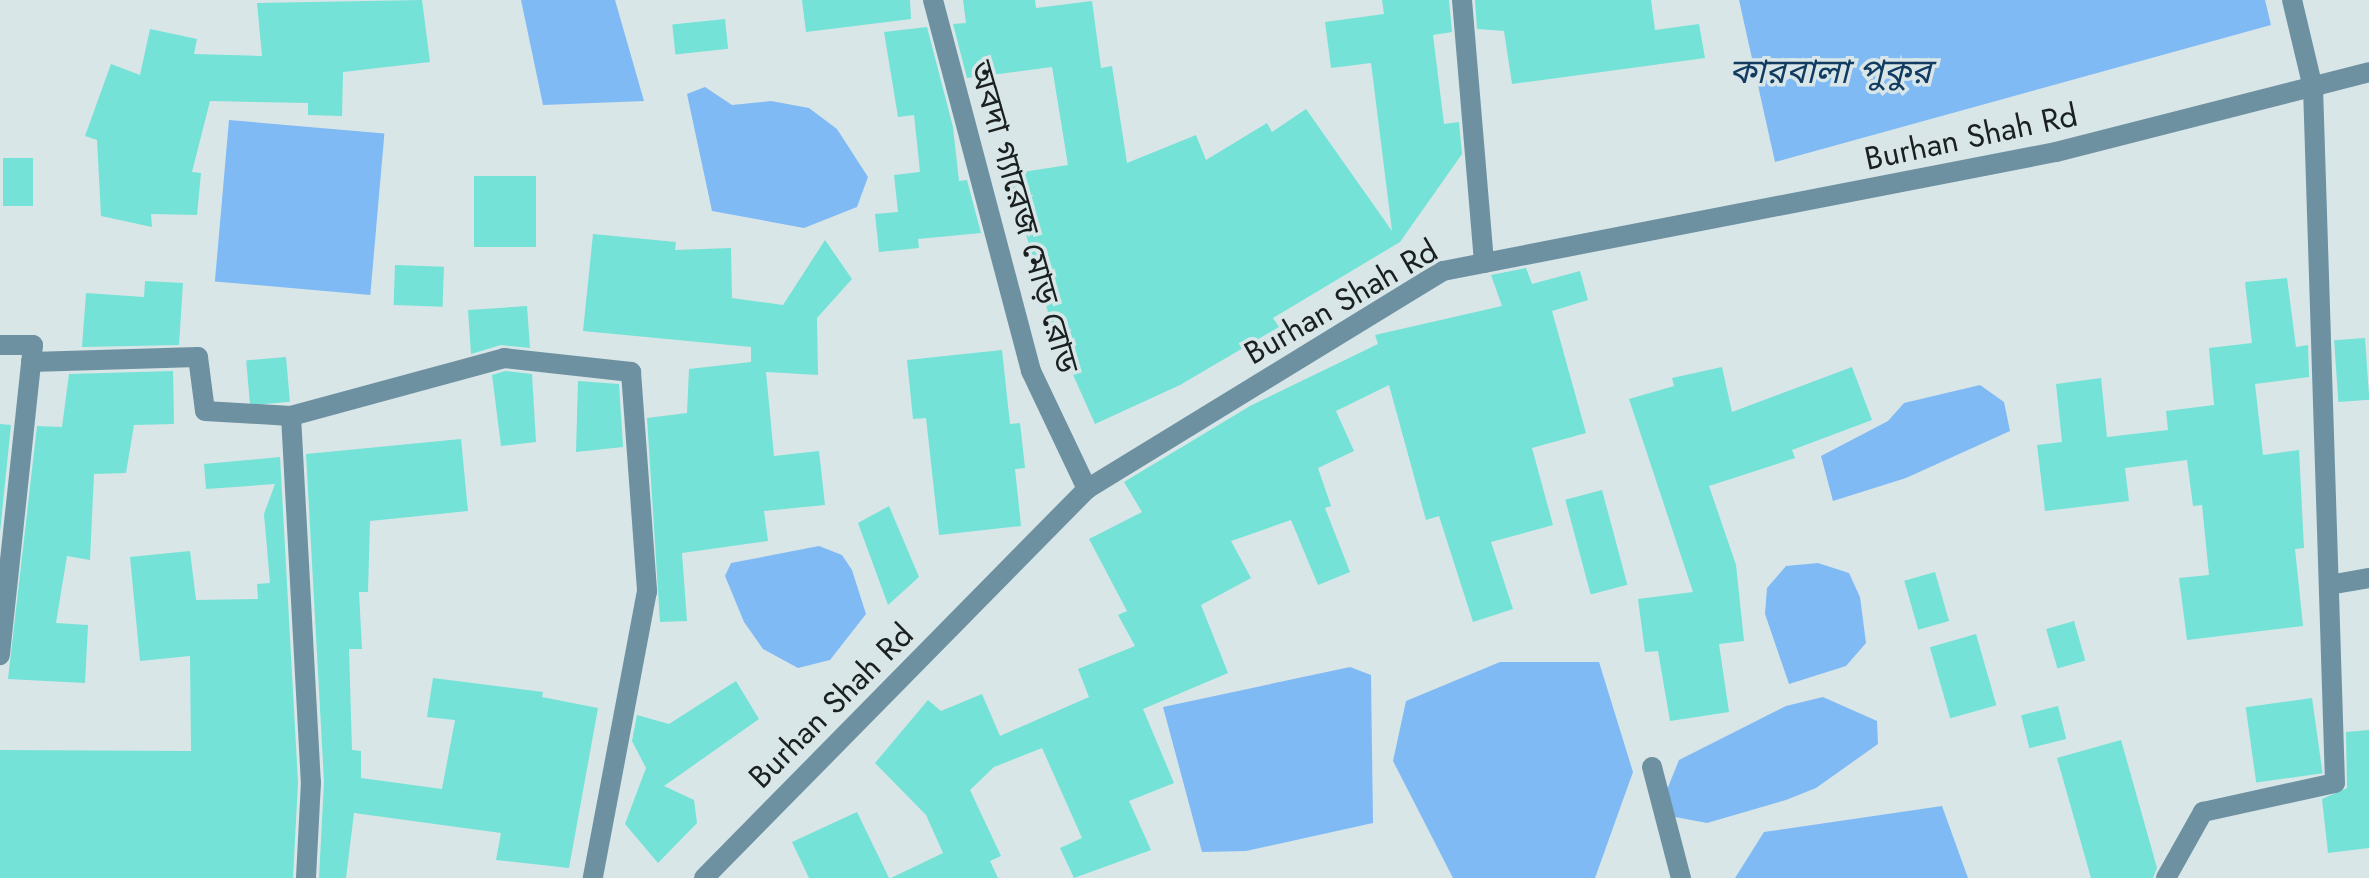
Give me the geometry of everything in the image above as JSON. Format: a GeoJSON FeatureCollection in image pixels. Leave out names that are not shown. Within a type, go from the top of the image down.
{"type":"FeatureCollection","features":[{"type":"Feature","properties":{"kind":"street","name":"অবদা গ্যারেজ মোড় রোড"},"geometry":{"type":"LineString","coordinates":[[933,0],[1031,371],[1087,489]]}},
{"type":"Feature","properties":{"kind":"street"},"geometry":{"type":"LineString","coordinates":[[1462,0],[1484,263]]}},
{"type":"Feature","properties":{"kind":"street"},"geometry":{"type":"LineString","coordinates":[[2166,878],[2203,812],[2335,783],[2313,88],[2292,0]]}},
{"type":"Feature","properties":{"kind":"street","name":"Burhan Shah Rd"},"geometry":{"type":"LineString","coordinates":[[704,878],[1087,489],[1443,271],[2056,152],[2369,72]]}},
{"type":"Feature","properties":{"kind":"street"},"geometry":{"type":"LineString","coordinates":[[0,345],[33,345],[0,655]]}},
{"type":"Feature","properties":{"kind":"street"},"geometry":{"type":"LineString","coordinates":[[31,362],[198,357],[205,411],[291,416],[504,358],[631,372],[647,591],[593,878]]}},
{"type":"Feature","properties":{"kind":"street"},"geometry":{"type":"LineString","coordinates":[[291,416],[311,782],[306,878]]}},
{"type":"Feature","properties":{"kind":"street"},"geometry":{"type":"LineString","coordinates":[[2329,585],[2369,578]]}},
{"type":"Feature","properties":{"kind":"street"},"geometry":{"type":"LineString","coordinates":[[1652,767],[1681,878]]}},
{"type":"Feature","properties":{"kind":"water"},"geometry":{"type":"Polygon","coordinates":[[[521,0],[615,0],[644,101],[543,105],[521,0]]]}},
{"type":"Feature","properties":{"kind":"water","name":"কারবালা পুকুর"},"geometry":{"type":"Polygon","coordinates":[[[1739,0],[2265,0],[2271,25],[1775,162],[1739,0]]]}},
{"type":"Feature","properties":{"kind":"water"},"geometry":{"type":"Polygon","coordinates":[[[705,87],[732,105],[771,101],[809,108],[837,129],[868,177],[857,207],[804,228],[712,211],[687,94],[705,87]]]}},
{"type":"Feature","properties":{"kind":"water"},"geometry":{"type":"Polygon","coordinates":[[[229,120],[384,134],[370,295],[215,281],[229,120]]]}},
{"type":"Feature","properties":{"kind":"water"},"geometry":{"type":"Polygon","coordinates":[[[1980,385],[2004,402],[2010,431],[1906,478],[1833,501],[1821,456],[1888,421],[1904,403],[1980,385]]]}},
{"type":"Feature","properties":{"kind":"water"},"geometry":{"type":"Polygon","coordinates":[[[819,546],[842,555],[852,570],[866,614],[830,660],[798,668],[763,649],[744,622],[725,576],[731,563],[819,546]]]}},
{"type":"Feature","properties":{"kind":"water"},"geometry":{"type":"Polygon","coordinates":[[[1818,563],[1849,573],[1860,597],[1866,643],[1846,666],[1789,684],[1765,614],[1767,588],[1786,566],[1818,563]]]}},
{"type":"Feature","properties":{"kind":"water"},"geometry":{"type":"Polygon","coordinates":[[[1500,662],[1599,662],[1633,772],[1595,878],[1453,878],[1393,761],[1406,701],[1500,662]]]}},
{"type":"Feature","properties":{"kind":"water"},"geometry":{"type":"Polygon","coordinates":[[[1350,667],[1371,675],[1373,823],[1246,851],[1202,852],[1163,707],[1350,667]]]}},
{"type":"Feature","properties":{"kind":"water"},"geometry":{"type":"Polygon","coordinates":[[[1823,697],[1877,721],[1878,744],[1816,788],[1786,800],[1707,823],[1675,817],[1666,792],[1679,760],[1786,706],[1823,697]]]}},
{"type":"Feature","properties":{"kind":"water"},"geometry":{"type":"Polygon","coordinates":[[[1942,806],[1968,878],[1735,878],[1764,832],[1942,806]]]}},
{"type":"Feature","properties":{"kind":"building"},"geometry":{"type":"Polygon","coordinates":[[[422,0],[430,62],[343,72],[342,116],[308,115],[308,103],[210,101],[192,172],[201,173],[197,215],[151,214],[152,227],[101,216],[97,140],[85,136],[111,64],[140,75],[150,29],[197,39],[194,54],[262,56],[257,3],[422,0]]]}},
{"type":"Feature","properties":{"kind":"building"},"geometry":{"type":"Polygon","coordinates":[[[802,0],[910,0],[911,19],[806,32],[802,0]]]}},
{"type":"Feature","properties":{"kind":"building"},"geometry":{"type":"Polygon","coordinates":[[[963,0],[1035,0],[1036,8],[1092,1],[1101,68],[1112,66],[1127,163],[1196,135],[1206,160],[1267,123],[1272,132],[1306,109],[1392,231],[1371,63],[1331,68],[1325,22],[1384,14],[1382,0],[1449,0],[1452,32],[1433,35],[1444,124],[1459,122],[1462,154],[1400,242],[1273,318],[1279,327],[1180,385],[1095,424],[1053,330],[1009,174],[1068,165],[1052,67],[967,78],[953,24],[966,23],[963,0]]]}},
{"type":"Feature","properties":{"kind":"building"},"geometry":{"type":"Polygon","coordinates":[[[1475,0],[1651,0],[1655,30],[1699,24],[1705,58],[1512,84],[1504,31],[1477,29],[1475,0]]]}},
{"type":"Feature","properties":{"kind":"building"},"geometry":{"type":"Polygon","coordinates":[[[725,19],[728,49],[675,54],[672,25],[725,19]]]}},
{"type":"Feature","properties":{"kind":"building"},"geometry":{"type":"Polygon","coordinates":[[[927,27],[953,127],[959,181],[967,180],[981,233],[918,239],[919,248],[879,252],[875,214],[898,212],[894,175],[920,172],[914,115],[898,117],[884,32],[927,27]]]}},
{"type":"Feature","properties":{"kind":"building"},"geometry":{"type":"Polygon","coordinates":[[[3,158],[33,158],[33,206],[3,206],[3,158]]]}},
{"type":"Feature","properties":{"kind":"building"},"geometry":{"type":"Polygon","coordinates":[[[474,176],[536,176],[536,247],[474,247],[474,176]]]}},
{"type":"Feature","properties":{"kind":"building"},"geometry":{"type":"Polygon","coordinates":[[[593,234],[676,242],[675,250],[731,248],[732,298],[783,305],[825,240],[852,279],[817,318],[818,375],[766,372],[774,456],[819,451],[825,505],[764,511],[768,541],[682,553],[687,621],[660,622],[647,418],[687,413],[689,369],[751,362],[751,347],[583,331],[593,234]]]}},
{"type":"Feature","properties":{"kind":"building"},"geometry":{"type":"Polygon","coordinates":[[[395,265],[444,267],[443,307],[394,305],[395,265]]]}},
{"type":"Feature","properties":{"kind":"building"},"geometry":{"type":"Polygon","coordinates":[[[1526,268],[1532,284],[1580,271],[1588,300],[1552,311],[1586,433],[1532,448],[1553,525],[1491,542],[1513,609],[1473,622],[1439,516],[1426,520],[1389,385],[1336,411],[1354,451],[1318,468],[1331,506],[1325,508],[1350,572],[1318,585],[1291,520],[1231,541],[1251,578],[1201,605],[1228,673],[1143,709],[1174,783],[1129,801],[1151,850],[1074,878],[1060,848],[1082,838],[1042,748],[994,767],[970,790],[1001,856],[990,861],[998,878],[891,878],[943,853],[926,815],[875,763],[928,700],[941,711],[982,694],[1000,736],[1089,697],[1078,669],[1135,646],[1118,615],[1127,611],[1089,539],[1142,512],[1124,482],[1250,406],[1378,344],[1375,335],[1502,306],[1491,275],[1526,268]]]}},
{"type":"Feature","properties":{"kind":"building"},"geometry":{"type":"Polygon","coordinates":[[[2287,278],[2296,347],[2308,345],[2309,377],[2255,384],[2263,455],[2299,450],[2304,548],[2295,549],[2303,626],[2187,640],[2179,578],[2209,575],[2202,505],[2193,506],[2187,460],[2125,468],[2129,501],[2045,511],[2037,445],[2062,442],[2056,384],[2101,378],[2107,437],[2168,430],[2166,411],[2214,405],[2209,348],[2252,343],[2245,282],[2287,278]]]}},
{"type":"Feature","properties":{"kind":"building"},"geometry":{"type":"Polygon","coordinates":[[[145,281],[183,283],[179,345],[82,347],[86,293],[144,297],[145,281]]]}},
{"type":"Feature","properties":{"kind":"building"},"geometry":{"type":"Polygon","coordinates":[[[527,306],[530,348],[501,345],[471,354],[468,310],[527,306]]]}},
{"type":"Feature","properties":{"kind":"building"},"geometry":{"type":"Polygon","coordinates":[[[2365,338],[2369,400],[2338,402],[2334,340],[2365,338]]]}},
{"type":"Feature","properties":{"kind":"building"},"geometry":{"type":"Polygon","coordinates":[[[1002,350],[1010,424],[1020,423],[1025,468],[1015,469],[1021,526],[939,535],[926,418],[913,419],[907,360],[1002,350]]]}},
{"type":"Feature","properties":{"kind":"building"},"geometry":{"type":"Polygon","coordinates":[[[286,357],[290,402],[250,405],[246,360],[286,357]]]}},
{"type":"Feature","properties":{"kind":"building"},"geometry":{"type":"Polygon","coordinates":[[[1722,367],[1732,412],[1852,367],[1872,420],[1792,450],[1795,458],[1709,486],[1736,565],[1744,641],[1719,644],[1729,712],[1670,721],[1658,651],[1645,652],[1638,599],[1693,592],[1629,399],[1674,386],[1672,378],[1722,367]]]}},
{"type":"Feature","properties":{"kind":"building"},"geometry":{"type":"Polygon","coordinates":[[[173,371],[174,424],[134,425],[126,473],[94,474],[90,560],[67,556],[56,623],[88,625],[85,683],[8,679],[37,426],[62,427],[69,374],[173,371]]]}},
{"type":"Feature","properties":{"kind":"building"},"geometry":{"type":"Polygon","coordinates":[[[505,371],[532,374],[536,442],[501,446],[492,375],[505,371]]]}},
{"type":"Feature","properties":{"kind":"building"},"geometry":{"type":"Polygon","coordinates":[[[578,381],[619,384],[623,447],[576,452],[578,381]]]}},
{"type":"Feature","properties":{"kind":"building"},"geometry":{"type":"Polygon","coordinates":[[[0,424],[11,425],[0,532],[0,424]]]}},
{"type":"Feature","properties":{"kind":"building"},"geometry":{"type":"Polygon","coordinates":[[[461,439],[468,511],[370,521],[368,592],[359,592],[362,649],[349,649],[352,750],[361,751],[361,778],[442,789],[455,720],[427,717],[433,678],[543,692],[542,697],[598,708],[569,868],[496,860],[501,833],[354,813],[346,878],[319,878],[324,781],[306,454],[461,439]]]}},
{"type":"Feature","properties":{"kind":"building"},"geometry":{"type":"Polygon","coordinates":[[[280,457],[298,782],[293,878],[0,878],[0,750],[191,751],[190,656],[140,661],[130,557],[190,551],[196,600],[258,599],[257,584],[270,583],[264,514],[275,484],[206,489],[204,464],[280,457]]]}},
{"type":"Feature","properties":{"kind":"building"},"geometry":{"type":"Polygon","coordinates":[[[1602,490],[1627,585],[1591,594],[1565,500],[1602,490]]]}},
{"type":"Feature","properties":{"kind":"building"},"geometry":{"type":"Polygon","coordinates":[[[889,506],[919,577],[888,605],[858,523],[889,506]]]}},
{"type":"Feature","properties":{"kind":"building"},"geometry":{"type":"Polygon","coordinates":[[[1935,572],[1949,621],[1918,630],[1904,581],[1935,572]]]}},
{"type":"Feature","properties":{"kind":"building"},"geometry":{"type":"Polygon","coordinates":[[[2074,621],[2085,660],[2057,668],[2046,629],[2074,621]]]}},
{"type":"Feature","properties":{"kind":"building"},"geometry":{"type":"Polygon","coordinates":[[[1976,634],[1996,705],[1950,718],[1930,647],[1976,634]]]}},
{"type":"Feature","properties":{"kind":"building"},"geometry":{"type":"Polygon","coordinates":[[[736,681],[759,719],[664,786],[694,800],[697,823],[658,863],[625,824],[646,768],[632,741],[637,715],[669,724],[736,681]]]}},
{"type":"Feature","properties":{"kind":"building"},"geometry":{"type":"Polygon","coordinates":[[[2312,698],[2323,773],[2256,783],[2246,707],[2312,698]]]}},
{"type":"Feature","properties":{"kind":"building"},"geometry":{"type":"Polygon","coordinates":[[[2058,706],[2066,739],[2029,748],[2021,715],[2058,706]]]}},
{"type":"Feature","properties":{"kind":"building"},"geometry":{"type":"Polygon","coordinates":[[[2369,730],[2369,848],[2328,853],[2322,799],[2347,788],[2346,732],[2369,730]]]}},
{"type":"Feature","properties":{"kind":"building"},"geometry":{"type":"Polygon","coordinates":[[[2121,740],[2157,868],[2153,878],[2091,878],[2057,758],[2121,740]]]}},
{"type":"Feature","properties":{"kind":"building"},"geometry":{"type":"Polygon","coordinates":[[[857,812],[889,878],[809,878],[792,842],[857,812]]]}}]}
